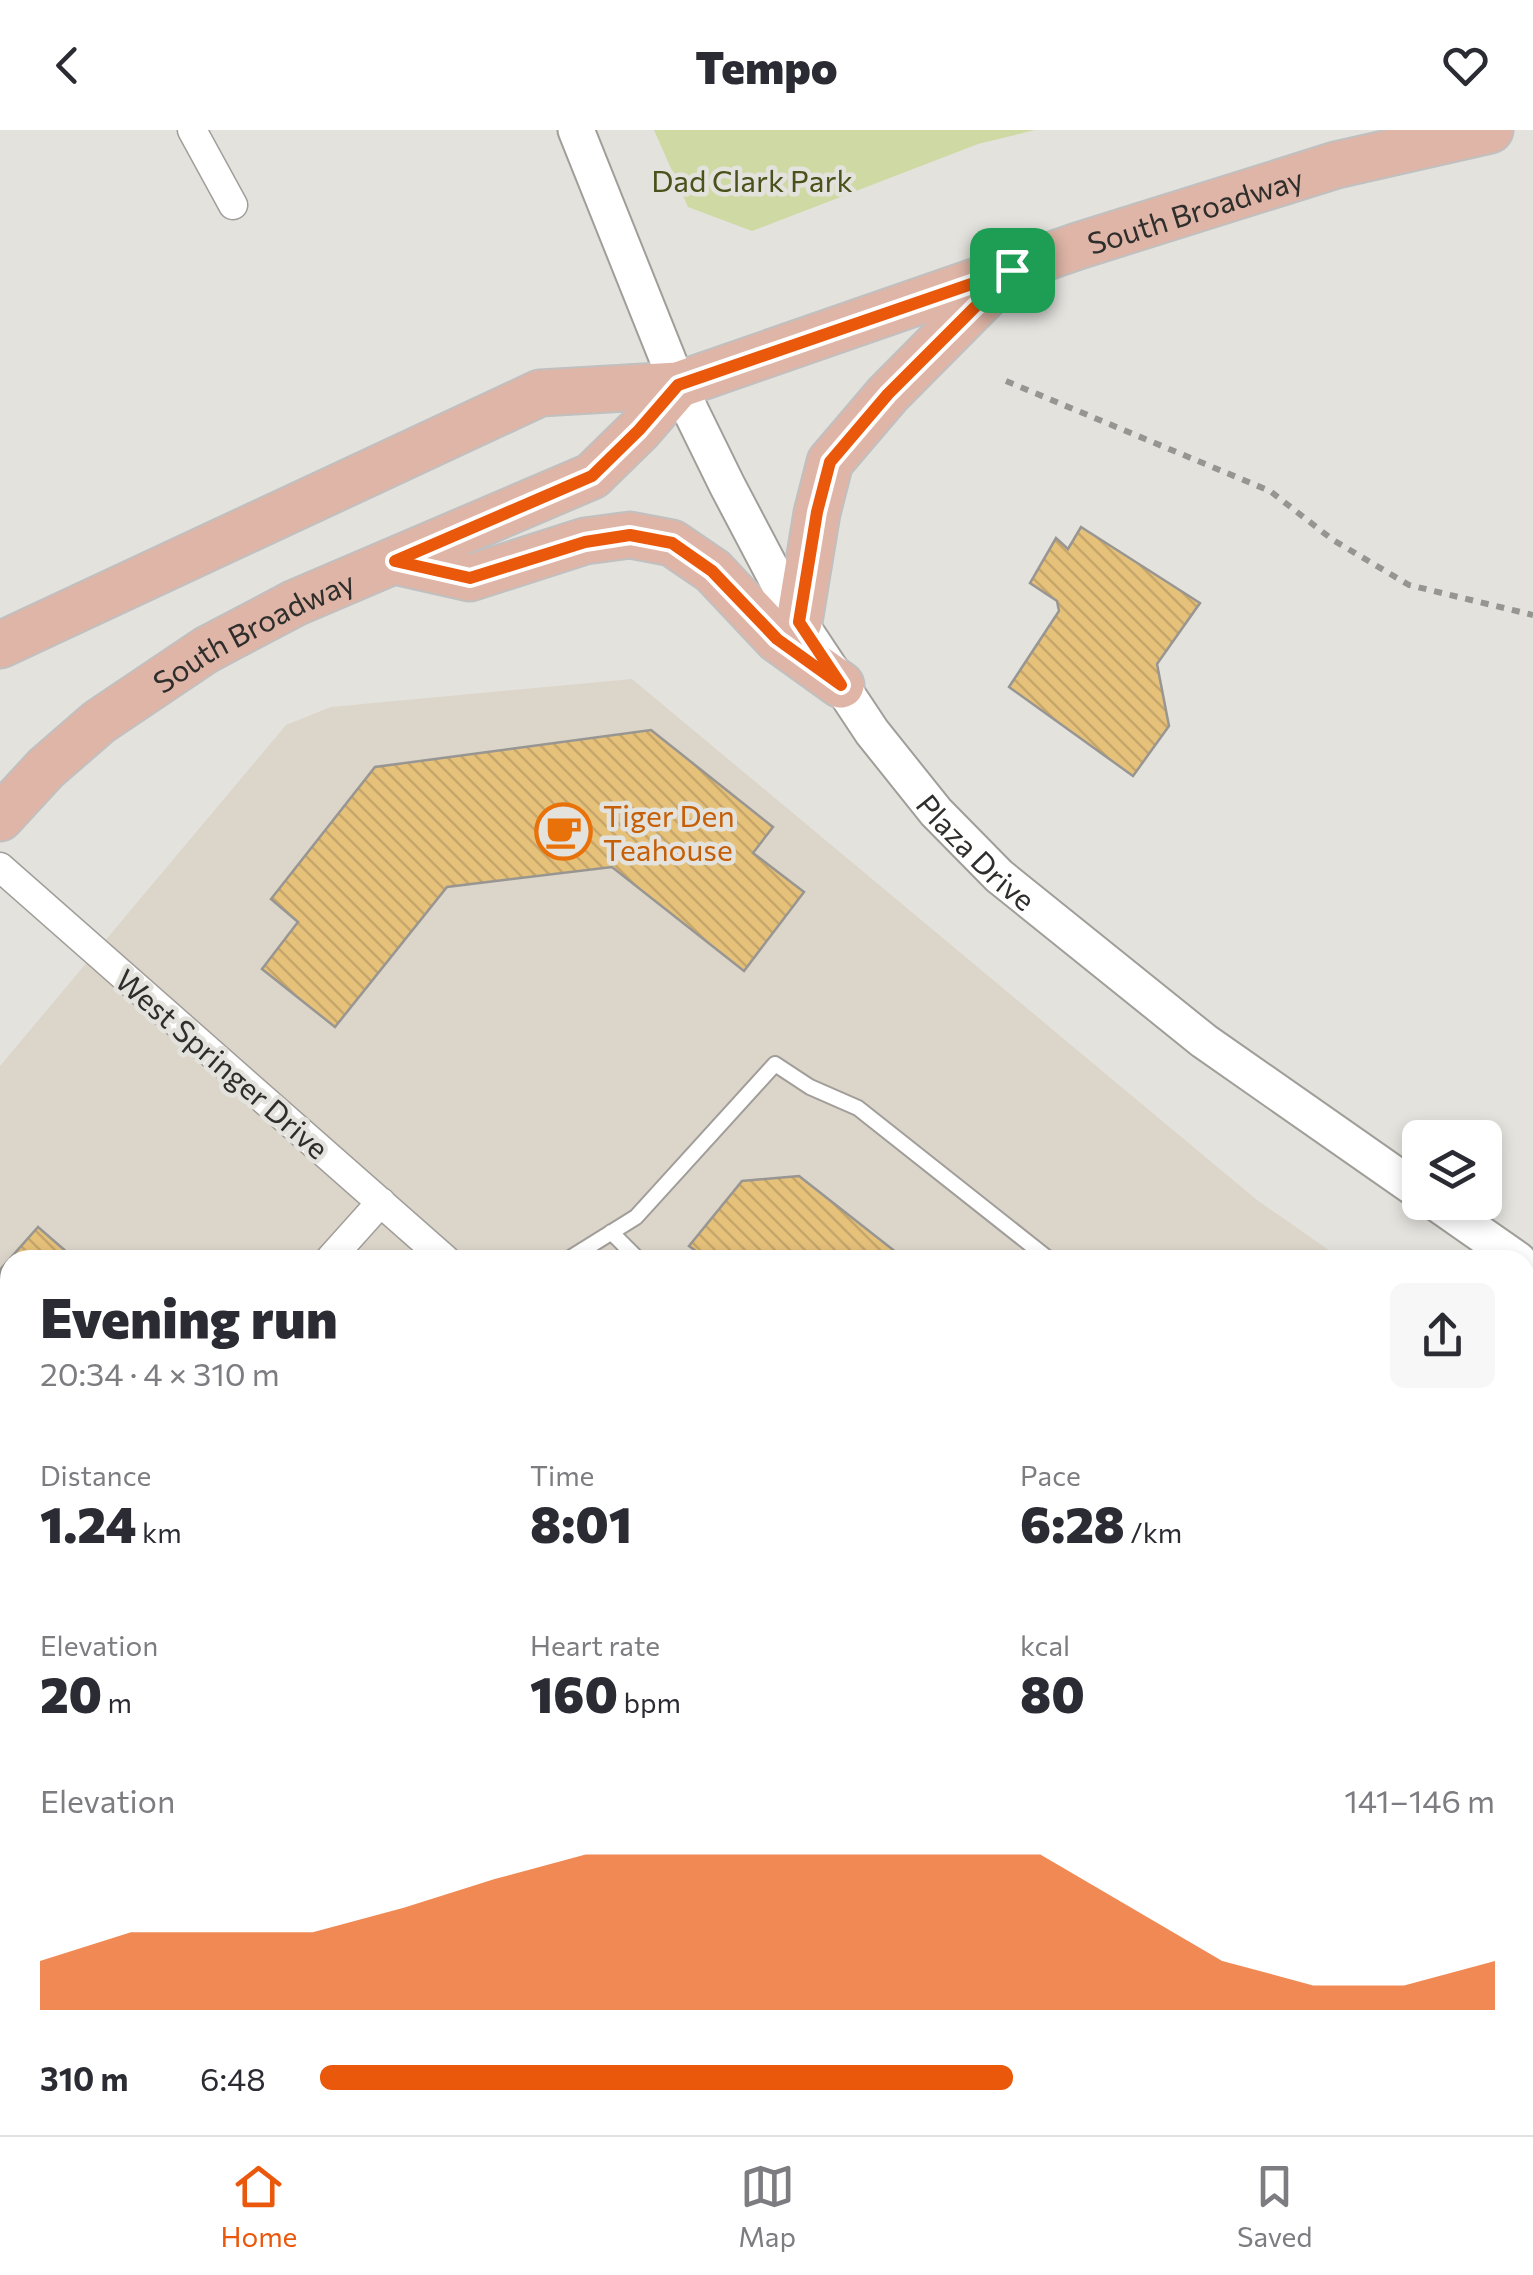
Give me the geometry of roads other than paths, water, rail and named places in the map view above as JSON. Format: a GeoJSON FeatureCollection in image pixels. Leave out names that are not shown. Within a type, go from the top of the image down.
{"type":"FeatureCollection","features":[{"type":"Feature","properties":{"kind":"main road","name":"South Broadway"},"geometry":{"type":"LineString","coordinates":[[0,646],[540,394],[678,385],[1012,270],[1336,165],[1490,130]]}},
{"type":"Feature","properties":{"kind":"main road"},"geometry":{"type":"LineString","coordinates":[[799,622],[817,512],[830,462],[888,394],[1012,270]]}},
{"type":"Feature","properties":{"kind":"main road","name":"South Broadway"},"geometry":{"type":"LineString","coordinates":[[0,818],[46,768],[99,722],[206,650],[295,603],[592,476],[678,385]]}},
{"type":"Feature","properties":{"kind":"main road"},"geometry":{"type":"LineString","coordinates":[[395,561],[470,578],[585,542],[630,535],[672,543],[712,571],[777,639],[841,685]]}},
{"type":"Feature","properties":{"kind":"street"},"geometry":{"type":"LineString","coordinates":[[192,130],[233,205]]}},
{"type":"Feature","properties":{"kind":"street","name":"Plaza Drive"},"geometry":{"type":"LineString","coordinates":[[576,130],[678,385],[755,543],[799,622],[872,732],[936,812],[999,876],[1204,1041],[1402,1179]]}},
{"type":"Feature","properties":{"kind":"street","name":"West Springer Drive"},"geometry":{"type":"LineString","coordinates":[[0,867],[435,1250]]}},
{"type":"Feature","properties":{"kind":"street"},"geometry":{"type":"LineString","coordinates":[[338,1250],[381,1202]]}},
{"type":"Feature","properties":{"kind":"street"},"geometry":{"type":"LineString","coordinates":[[1461,1220],[1504,1250]]}},
{"type":"Feature","properties":{"kind":"lane"},"geometry":{"type":"LineString","coordinates":[[583,1250],[636,1217],[776,1064],[810,1087],[858,1108],[1037,1250]]}},
{"type":"Feature","properties":{"kind":"lane"},"geometry":{"type":"LineString","coordinates":[[611,1232],[628,1250]]}},
{"type":"Feature","properties":{"kind":"place","name":"Tiger Den Teahouse"},"geometry":{"type":"Point","coordinates":[564,831]}},
{"type":"Feature","properties":{"kind":"park label","name":"Dad Clark Park"},"geometry":{"type":"Point","coordinates":[752,179]}}]}
